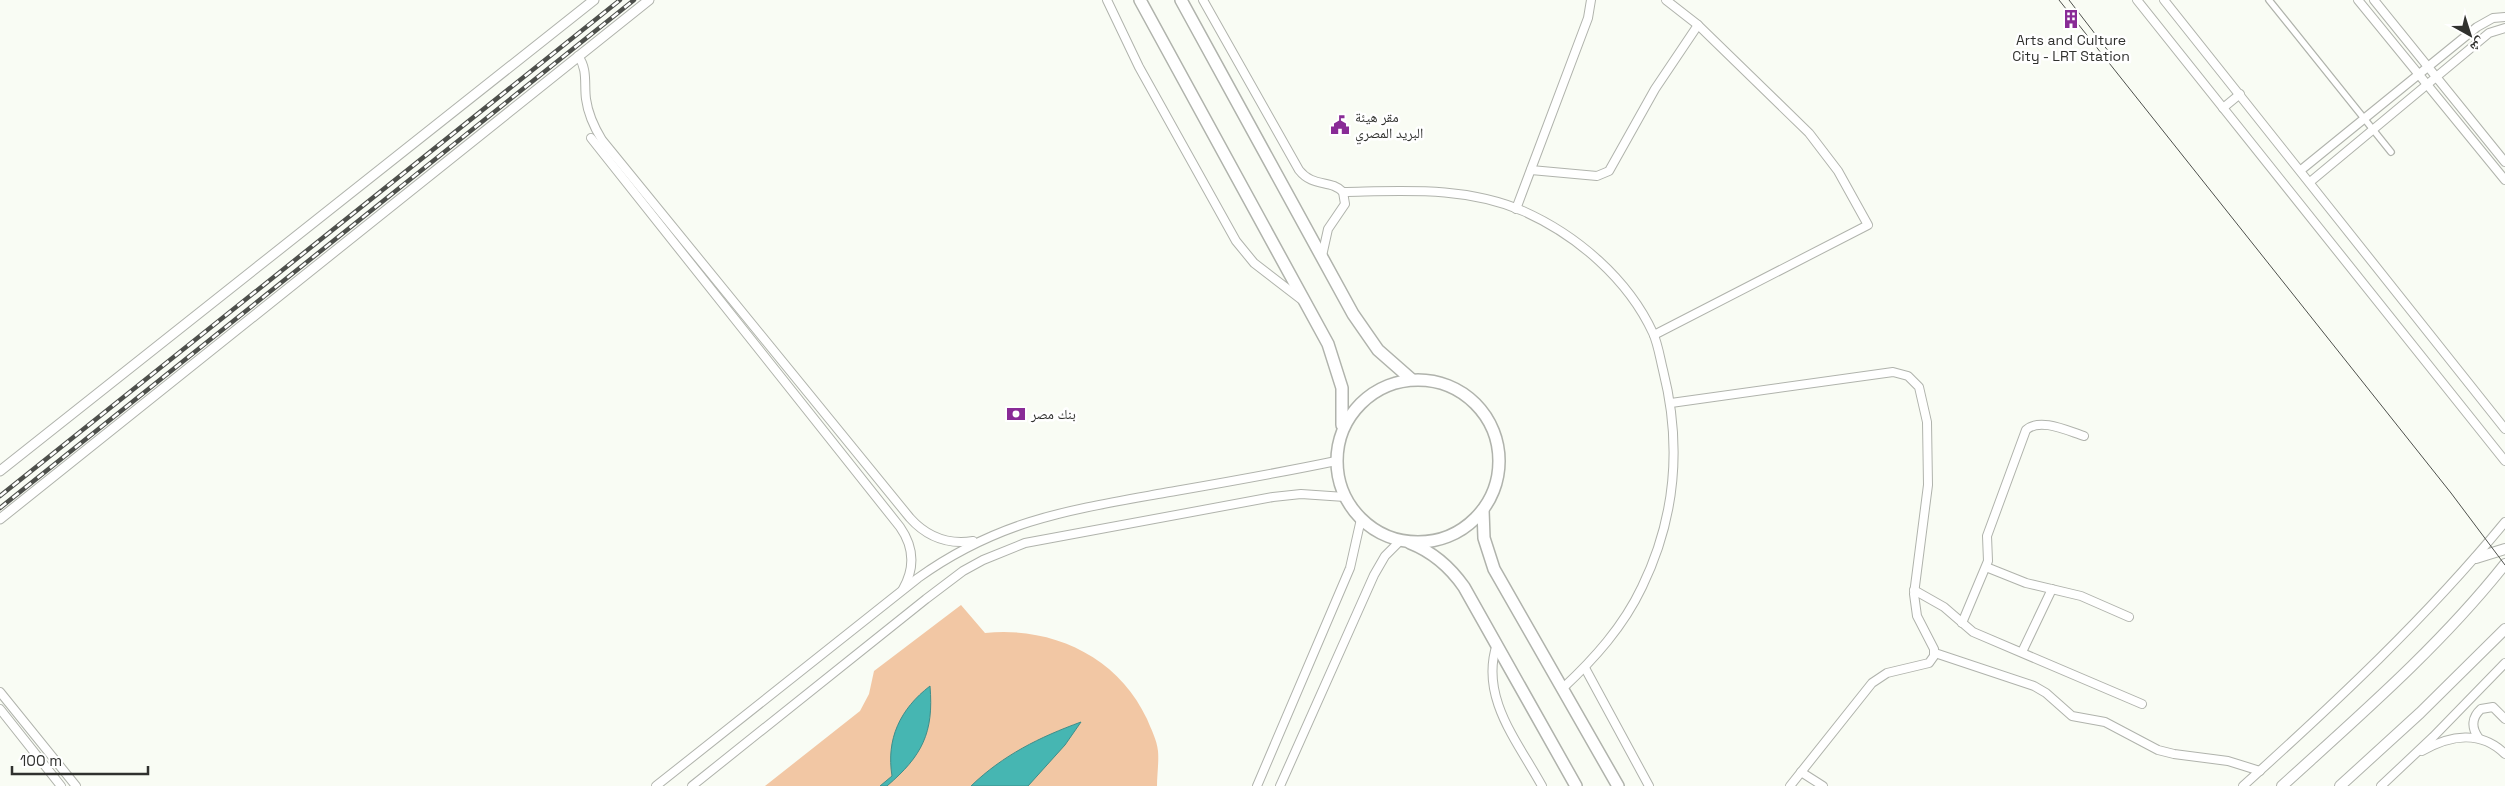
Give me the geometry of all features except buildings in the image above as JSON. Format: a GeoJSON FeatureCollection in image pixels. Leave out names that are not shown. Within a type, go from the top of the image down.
{"type":"FeatureCollection","features":[{"type":"Feature","properties":{"kind":"main road"},"geometry":{"type":"LineString","coordinates":[[1140,0],[1328,344],[1337,367],[1342,388],[1344,411],[1336,462],[1340,485],[1345,497],[1361,519],[1373,529],[1432,553],[1458,578],[1576,786]]}},
{"type":"Feature","properties":{"kind":"main road"},"geometry":{"type":"LineString","coordinates":[[1181,0],[1364,332],[1378,350],[1411,379]]}},
{"type":"Feature","properties":{"kind":"main road"},"geometry":{"type":"LineString","coordinates":[[1341,434],[1352,413],[1368,396],[1388,384],[1411,379],[1435,380],[1457,388],[1476,402],[1490,421],[1498,443],[1500,467],[1494,490],[1483,510],[1467,525],[1449,536],[1428,541],[1404,541]]}},
{"type":"Feature","properties":{"kind":"main road"},"geometry":{"type":"LineString","coordinates":[[1483,510],[1484,538],[1492,564],[1618,786]]}},
{"type":"Feature","properties":{"kind":"main road"},"geometry":{"type":"LineString","coordinates":[[2476,558],[2505,549]]}},
{"type":"Feature","properties":{"kind":"main road"},"geometry":{"type":"LineString","coordinates":[[2282,786],[2446,632],[2505,564]]}},
{"type":"Feature","properties":{"kind":"main road"},"geometry":{"type":"LineString","coordinates":[[2340,786],[2420,713],[2505,630]]}},
{"type":"Feature","properties":{"kind":"street"},"geometry":{"type":"LineString","coordinates":[[0,471],[594,0]]}},
{"type":"Feature","properties":{"kind":"street"},"geometry":{"type":"LineString","coordinates":[[0,519],[649,0]]}},
{"type":"Feature","properties":{"kind":"street"},"geometry":{"type":"LineString","coordinates":[[1107,0],[1138,67],[1236,241],[1254,263],[1305,302]]}},
{"type":"Feature","properties":{"kind":"street"},"geometry":{"type":"LineString","coordinates":[[1203,0],[1299,170],[1312,181],[1337,187],[1343,192],[1440,191],[1468,195],[1516,209],[1547,223],[1571,238],[1595,258],[1633,300],[1654,335],[1671,403],[1674,466],[1671,498],[1657,552],[1641,589],[1626,616],[1607,643],[1585,668],[1563,688]]}},
{"type":"Feature","properties":{"kind":"street"},"geometry":{"type":"LineString","coordinates":[[1516,209],[1588,18],[1591,0]]}},
{"type":"Feature","properties":{"kind":"street"},"geometry":{"type":"LineString","coordinates":[[1654,335],[1868,225],[1838,171],[1809,133],[1698,25],[1666,0]]}},
{"type":"Feature","properties":{"kind":"street"},"geometry":{"type":"LineString","coordinates":[[2137,0],[2505,461]]}},
{"type":"Feature","properties":{"kind":"street"},"geometry":{"type":"LineString","coordinates":[[2164,0],[2505,429]]}},
{"type":"Feature","properties":{"kind":"street"},"geometry":{"type":"LineString","coordinates":[[2269,0],[2391,152]]}},
{"type":"Feature","properties":{"kind":"street"},"geometry":{"type":"LineString","coordinates":[[2358,0],[2505,180]]}},
{"type":"Feature","properties":{"kind":"street"},"geometry":{"type":"LineString","coordinates":[[2374,0],[2505,162]]}},
{"type":"Feature","properties":{"kind":"street"},"geometry":{"type":"LineString","coordinates":[[2301,170],[2486,21],[2505,17]]}},
{"type":"Feature","properties":{"kind":"street"},"geometry":{"type":"LineString","coordinates":[[1531,170],[1597,176],[1609,171],[1655,89],[1698,25]]}},
{"type":"Feature","properties":{"kind":"street"},"geometry":{"type":"LineString","coordinates":[[2310,182],[2489,33],[2505,28]]}},
{"type":"Feature","properties":{"kind":"street"},"geometry":{"type":"LineString","coordinates":[[578,56],[585,68],[588,108],[602,140],[917,526],[934,537],[949,542],[964,543],[984,538],[1029,521],[1093,506],[1336,462]]}},
{"type":"Feature","properties":{"kind":"street"},"geometry":{"type":"LineString","coordinates":[[2223,108],[2240,94]]}},
{"type":"Feature","properties":{"kind":"street"},"geometry":{"type":"LineString","coordinates":[[591,138],[905,534],[911,549],[912,565],[907,581],[899,595]]}},
{"type":"Feature","properties":{"kind":"street"},"geometry":{"type":"LineString","coordinates":[[1322,258],[1328,229],[1345,204],[1343,192]]}},
{"type":"Feature","properties":{"kind":"street"},"geometry":{"type":"LineString","coordinates":[[740,325],[748,318]]}},
{"type":"Feature","properties":{"kind":"street"},"geometry":{"type":"LineString","coordinates":[[754,343],[763,336]]}},
{"type":"Feature","properties":{"kind":"street"},"geometry":{"type":"LineString","coordinates":[[1671,403],[1894,372],[1901,373],[1914,381],[1924,401],[1929,464],[1914,590],[1917,616],[1934,653],[2034,686],[2046,693],[2072,716],[2105,722],[2166,752],[2228,761],[2260,771]]}},
{"type":"Feature","properties":{"kind":"street"},"geometry":{"type":"LineString","coordinates":[[1962,624],[1986,567],[1989,557],[1986,542],[1988,533],[2026,430],[2034,425],[2043,424],[2084,436]]}},
{"type":"Feature","properties":{"kind":"street"},"geometry":{"type":"LineString","coordinates":[[692,786],[926,598],[963,571],[982,560],[1025,544],[1273,496],[1301,494],[1345,497]]}},
{"type":"Feature","properties":{"kind":"street"},"geometry":{"type":"LineString","coordinates":[[1257,786],[1350,568],[1361,519]]}},
{"type":"Feature","properties":{"kind":"street"},"geometry":{"type":"LineString","coordinates":[[2243,786],[2385,653],[2476,558],[2505,522]]}},
{"type":"Feature","properties":{"kind":"street"},"geometry":{"type":"LineString","coordinates":[[656,786],[939,563],[984,538]]}},
{"type":"Feature","properties":{"kind":"street"},"geometry":{"type":"LineString","coordinates":[[1280,786],[1374,575],[1384,556],[1404,541]]}},
{"type":"Feature","properties":{"kind":"street"},"geometry":{"type":"LineString","coordinates":[[1986,567],[2026,583],[2084,598],[2129,617]]}},
{"type":"Feature","properties":{"kind":"street"},"geometry":{"type":"LineString","coordinates":[[2022,652],[2052,589]]}},
{"type":"Feature","properties":{"kind":"street"},"geometry":{"type":"LineString","coordinates":[[1914,590],[1944,607],[1973,632],[2142,704]]}},
{"type":"Feature","properties":{"kind":"street"},"geometry":{"type":"LineString","coordinates":[[1497,644],[1491,670],[1495,699],[1542,786]]}},
{"type":"Feature","properties":{"kind":"street"},"geometry":{"type":"LineString","coordinates":[[1790,786],[1872,683],[1887,673],[1929,663],[1934,653]]}},
{"type":"Feature","properties":{"kind":"street"},"geometry":{"type":"LineString","coordinates":[[2381,786],[2505,663]]}},
{"type":"Feature","properties":{"kind":"street"},"geometry":{"type":"LineString","coordinates":[[1585,668],[1649,786]]}},
{"type":"Feature","properties":{"kind":"street"},"geometry":{"type":"LineString","coordinates":[[0,692],[76,786]]}},
{"type":"Feature","properties":{"kind":"street"},"geometry":{"type":"LineString","coordinates":[[2478,737],[2474,730],[2474,721],[2481,709],[2493,707],[2505,719]]}},
{"type":"Feature","properties":{"kind":"street"},"geometry":{"type":"LineString","coordinates":[[0,709],[61,786]]}},
{"type":"Feature","properties":{"kind":"street"},"geometry":{"type":"LineString","coordinates":[[2410,759],[2428,748],[2447,741],[2478,737],[2493,744],[2505,754]]}},
{"type":"Feature","properties":{"kind":"street"},"geometry":{"type":"LineString","coordinates":[[1801,772],[1823,786]]}},
{"type":"Feature","properties":{"kind":"shaded area"},"geometry":{"type":"Polygon","coordinates":[[[961,605],[985,633],[1010,632],[1058,641],[1080,650],[1100,662],[1119,678],[1134,697],[1147,719],[1155,739],[1158,755],[1157,786],[765,786],[860,711],[869,694],[874,671],[961,605]]]}},
{"type":"Feature","properties":{"kind":"water"},"geometry":{"type":"Polygon","coordinates":[[[930,686],[930,717],[923,742],[917,754],[887,786],[880,786],[892,776],[891,750],[893,737],[903,715],[930,686]]]}},
{"type":"Feature","properties":{"kind":"water"},"geometry":{"type":"Polygon","coordinates":[[[1081,722],[1065,745],[1028,786],[971,786],[1009,756],[1051,734],[1081,722]]]}},
{"type":"Feature","properties":{"kind":"tram line"},"geometry":{"type":"LineString","coordinates":[[2059,0],[2451,493],[2505,565]]}},
{"type":"Feature","properties":{"kind":"tram line"},"geometry":{"type":"LineString","coordinates":[[2069,0],[2109,52]]}},
{"type":"Feature","properties":{"kind":"railway"},"geometry":{"type":"LineString","coordinates":[[0,496],[620,0]]}},
{"type":"Feature","properties":{"kind":"railway"},"geometry":{"type":"LineString","coordinates":[[0,508],[634,0]]}},
{"type":"Feature","properties":{"kind":"place","name":"Arts and Culture City - LRT Station"},"geometry":{"type":"Point","coordinates":[2071,19]}},
{"type":"Feature","properties":{"kind":"place","name":"مقر هيئة البريد المصري"},"geometry":{"type":"Point","coordinates":[1340,125]}},
{"type":"Feature","properties":{"kind":"place","name":"بنك مصر"},"geometry":{"type":"Point","coordinates":[1016,414]}}]}
